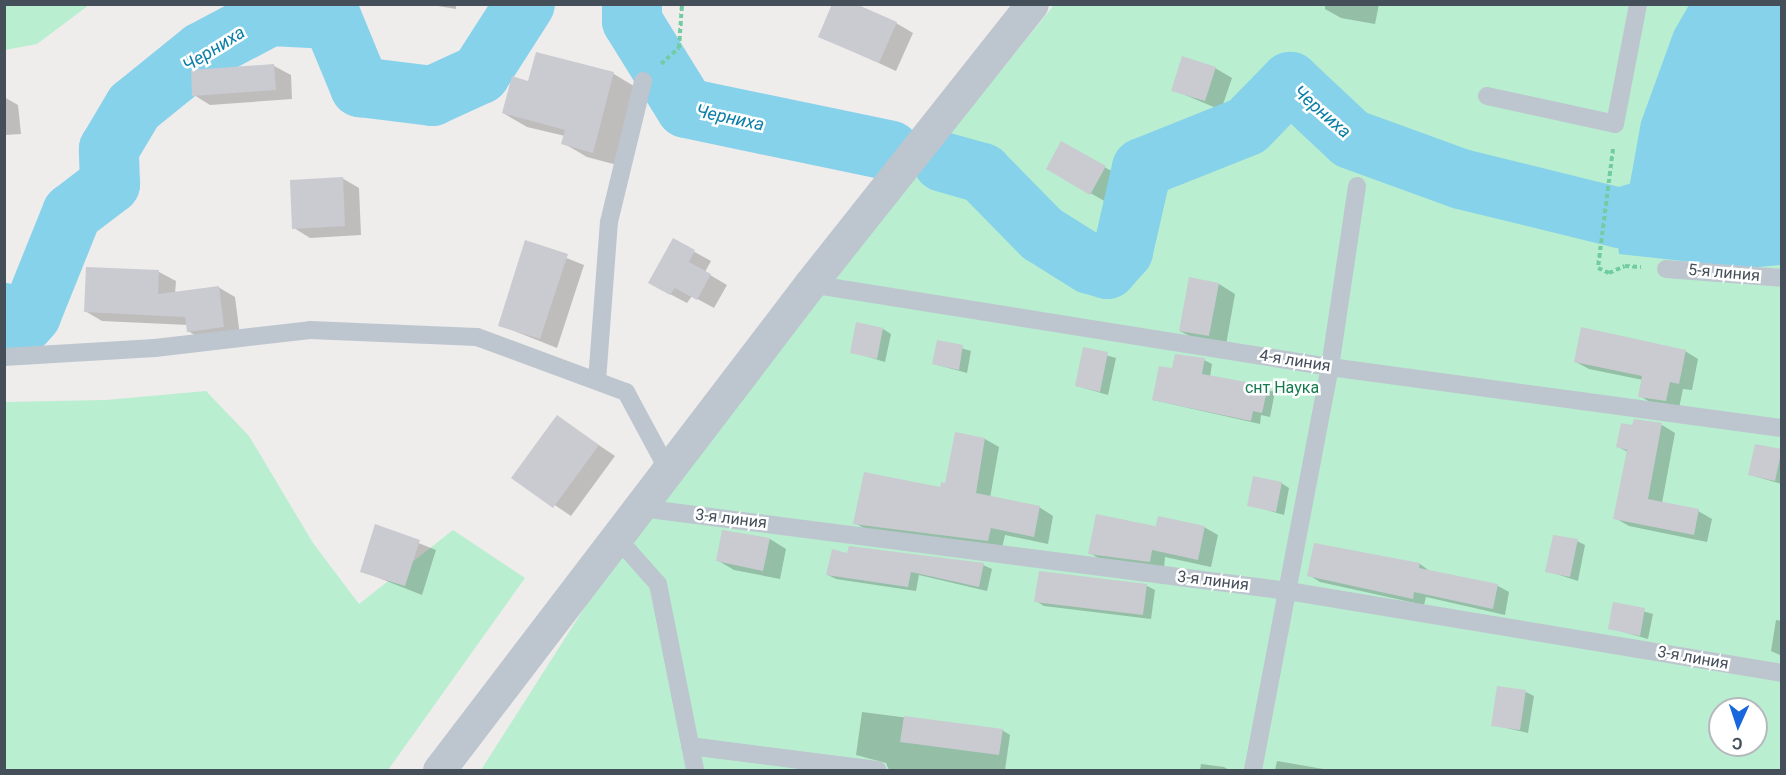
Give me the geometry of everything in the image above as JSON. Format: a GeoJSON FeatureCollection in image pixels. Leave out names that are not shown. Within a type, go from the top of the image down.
{"type":"FeatureCollection","features":[{"type":"Feature","properties":{"kind":"street"},"geometry":{"type":"LineString","coordinates":[[439,771],[810,284],[1032,4]]}},
{"type":"Feature","properties":{"kind":"lane"},"geometry":{"type":"LineString","coordinates":[[1487,96],[1615,124],[1638,4]]}},
{"type":"Feature","properties":{"kind":"lane"},"geometry":{"type":"LineString","coordinates":[[597,381],[609,222],[643,81]]}},
{"type":"Feature","properties":{"kind":"lane"},"geometry":{"type":"LineString","coordinates":[[1253,771],[1330,367],[1357,186]]}},
{"type":"Feature","properties":{"kind":"lane","name":"5-я линия"},"geometry":{"type":"LineString","coordinates":[[1666,268],[1782,278]]}},
{"type":"Feature","properties":{"kind":"lane","name":"4-я линия"},"geometry":{"type":"LineString","coordinates":[[810,284],[1330,367],[1782,428]]}},
{"type":"Feature","properties":{"kind":"lane"},"geometry":{"type":"LineString","coordinates":[[4,357],[155,348],[322,330],[477,337],[626,392],[669,472]]}},
{"type":"Feature","properties":{"kind":"lane","name":"3-я линия"},"geometry":{"type":"LineString","coordinates":[[641,508],[1288,591],[1782,673]]}},
{"type":"Feature","properties":{"kind":"lane"},"geometry":{"type":"LineString","coordinates":[[618,539],[658,584],[695,771]]}},
{"type":"Feature","properties":{"kind":"lane"},"geometry":{"type":"LineString","coordinates":[[690,746],[877,771]]}},
{"type":"Feature","properties":{"kind":"path"},"geometry":{"type":"LineString","coordinates":[[679,48],[682,4]]}},
{"type":"Feature","properties":{"kind":"path"},"geometry":{"type":"LineString","coordinates":[[1615,124],[1609,205],[1598,268],[1609,273],[1625,266],[1666,268]]}},
{"type":"Feature","properties":{"kind":"green space"},"geometry":{"type":"Polygon","coordinates":[[[5,4],[89,5],[37,44],[5,50],[5,4]]]}},
{"type":"Feature","properties":{"kind":"green space","name":"снт Наука"},"geometry":{"type":"Polygon","coordinates":[[[1054,5],[1781,5],[1781,770],[481,770],[655,497],[1054,5]]]}},
{"type":"Feature","properties":{"kind":"green space"},"geometry":{"type":"Polygon","coordinates":[[[206,391],[249,436],[313,543],[359,604],[453,530],[525,578],[388,770],[5,770],[4,402],[106,400],[206,391]]]}},
{"type":"Feature","properties":{"kind":"water"},"geometry":{"type":"Polygon","coordinates":[[[1689,5],[1781,5],[1781,265],[1747,268],[1619,254],[1616,230],[1627,200],[1641,122],[1674,31],[1689,5]]]}},
{"type":"Feature","properties":{"kind":"building"},"geometry":{"type":"Polygon","coordinates":[[[832,4],[856,4],[897,22],[879,63],[818,37],[832,4]]]}},
{"type":"Feature","properties":{"kind":"building"},"geometry":{"type":"Polygon","coordinates":[[[536,52],[614,72],[593,153],[561,144],[565,130],[502,113],[512,76],[528,81],[536,52]]]}},
{"type":"Feature","properties":{"kind":"building"},"geometry":{"type":"Polygon","coordinates":[[[1182,56],[1216,67],[1205,101],[1171,91],[1182,56]]]}},
{"type":"Feature","properties":{"kind":"building"},"geometry":{"type":"Polygon","coordinates":[[[274,64],[276,90],[192,96],[191,70],[274,64]]]}},
{"type":"Feature","properties":{"kind":"building"},"geometry":{"type":"Polygon","coordinates":[[[1061,141],[1106,166],[1090,195],[1046,169],[1061,141]]]}},
{"type":"Feature","properties":{"kind":"building"},"geometry":{"type":"Polygon","coordinates":[[[343,177],[345,226],[292,229],[290,180],[343,177]]]}},
{"type":"Feature","properties":{"kind":"building"},"geometry":{"type":"Polygon","coordinates":[[[673,238],[695,250],[689,262],[711,274],[697,300],[675,288],[670,295],[648,283],[673,238]]]}},
{"type":"Feature","properties":{"kind":"building"},"geometry":{"type":"Polygon","coordinates":[[[525,240],[568,254],[540,339],[498,326],[525,240]]]}},
{"type":"Feature","properties":{"kind":"building"},"geometry":{"type":"Polygon","coordinates":[[[86,267],[159,270],[158,294],[219,286],[224,327],[187,332],[185,317],[84,312],[86,267]]]}},
{"type":"Feature","properties":{"kind":"building"},"geometry":{"type":"Polygon","coordinates":[[[1189,277],[1219,283],[1209,336],[1179,331],[1189,277]]]}},
{"type":"Feature","properties":{"kind":"building"},"geometry":{"type":"Polygon","coordinates":[[[856,322],[883,328],[877,359],[850,353],[856,322]]]}},
{"type":"Feature","properties":{"kind":"building"},"geometry":{"type":"Polygon","coordinates":[[[1581,327],[1686,350],[1679,384],[1670,382],[1666,401],[1638,397],[1642,376],[1574,362],[1581,327]]]}},
{"type":"Feature","properties":{"kind":"building"},"geometry":{"type":"Polygon","coordinates":[[[937,340],[963,345],[959,370],[932,364],[937,340]]]}},
{"type":"Feature","properties":{"kind":"building"},"geometry":{"type":"Polygon","coordinates":[[[1083,347],[1108,352],[1100,392],[1075,386],[1083,347]]]}},
{"type":"Feature","properties":{"kind":"building"},"geometry":{"type":"Polygon","coordinates":[[[1175,354],[1205,358],[1202,374],[1268,386],[1262,413],[1253,411],[1251,421],[1152,400],[1159,366],[1172,368],[1175,354]]]}},
{"type":"Feature","properties":{"kind":"building"},"geometry":{"type":"Polygon","coordinates":[[[557,415],[599,445],[553,508],[511,478],[557,415]]]}},
{"type":"Feature","properties":{"kind":"building"},"geometry":{"type":"Polygon","coordinates":[[[1634,419],[1662,423],[1648,499],[1699,509],[1694,535],[1613,519],[1627,450],[1616,447],[1621,423],[1632,425],[1634,419]]]}},
{"type":"Feature","properties":{"kind":"building"},"geometry":{"type":"Polygon","coordinates":[[[955,432],[985,438],[976,493],[1040,506],[1034,537],[991,528],[988,541],[853,524],[864,472],[940,487],[941,482],[945,483],[955,432]]]}},
{"type":"Feature","properties":{"kind":"building"},"geometry":{"type":"Polygon","coordinates":[[[1755,444],[1782,449],[1775,481],[1748,475],[1755,444]]]}},
{"type":"Feature","properties":{"kind":"building"},"geometry":{"type":"Polygon","coordinates":[[[1253,476],[1282,482],[1276,512],[1247,506],[1253,476]]]}},
{"type":"Feature","properties":{"kind":"building"},"geometry":{"type":"Polygon","coordinates":[[[1096,514],[1155,526],[1155,529],[1158,516],[1205,526],[1198,560],[1152,550],[1150,562],[1088,554],[1096,514]]]}},
{"type":"Feature","properties":{"kind":"building"},"geometry":{"type":"Polygon","coordinates":[[[375,524],[420,540],[405,586],[360,572],[375,524]]]}},
{"type":"Feature","properties":{"kind":"building"},"geometry":{"type":"Polygon","coordinates":[[[722,530],[770,538],[763,571],[716,561],[722,530]]]}},
{"type":"Feature","properties":{"kind":"building"},"geometry":{"type":"Polygon","coordinates":[[[1553,535],[1578,539],[1570,577],[1545,572],[1553,535]]]}},
{"type":"Feature","properties":{"kind":"building"},"geometry":{"type":"Polygon","coordinates":[[[1314,543],[1420,563],[1419,568],[1498,584],[1493,609],[1414,592],[1413,599],[1307,576],[1314,543]]]}},
{"type":"Feature","properties":{"kind":"building"},"geometry":{"type":"Polygon","coordinates":[[[849,546],[984,563],[979,587],[911,572],[908,587],[826,575],[832,549],[847,553],[849,546]]]}},
{"type":"Feature","properties":{"kind":"building"},"geometry":{"type":"Polygon","coordinates":[[[1039,571],[1147,584],[1143,615],[1034,602],[1039,571]]]}},
{"type":"Feature","properties":{"kind":"building"},"geometry":{"type":"Polygon","coordinates":[[[1613,602],[1645,608],[1640,636],[1608,629],[1613,602]]]}},
{"type":"Feature","properties":{"kind":"building"},"geometry":{"type":"Polygon","coordinates":[[[1497,686],[1526,690],[1520,730],[1491,726],[1497,686]]]}},
{"type":"Feature","properties":{"kind":"building"},"geometry":{"type":"Polygon","coordinates":[[[904,716],[1003,729],[999,755],[900,742],[904,716]]]}},
{"type":"Feature","properties":{"kind":"waterway","name":"Черниха"},"geometry":{"type":"LineString","coordinates":[[4,313],[24,323],[31,315],[72,213],[110,184],[109,149],[134,107],[202,52],[270,16],[332,19],[360,87],[432,96],[480,74],[525,4]]}},
{"type":"Feature","properties":{"kind":"waterway","name":"Черниха"},"geometry":{"type":"LineString","coordinates":[[632,4],[632,21],[686,108],[891,151]]}},
{"type":"Feature","properties":{"kind":"waterway","name":"Черниха"},"geometry":{"type":"LineString","coordinates":[[943,162],[982,173],[1042,234],[1090,264],[1107,269],[1123,251],[1142,168],[1247,126],[1290,82],[1351,139],[1461,179],[1620,218],[1782,169]]}}]}
